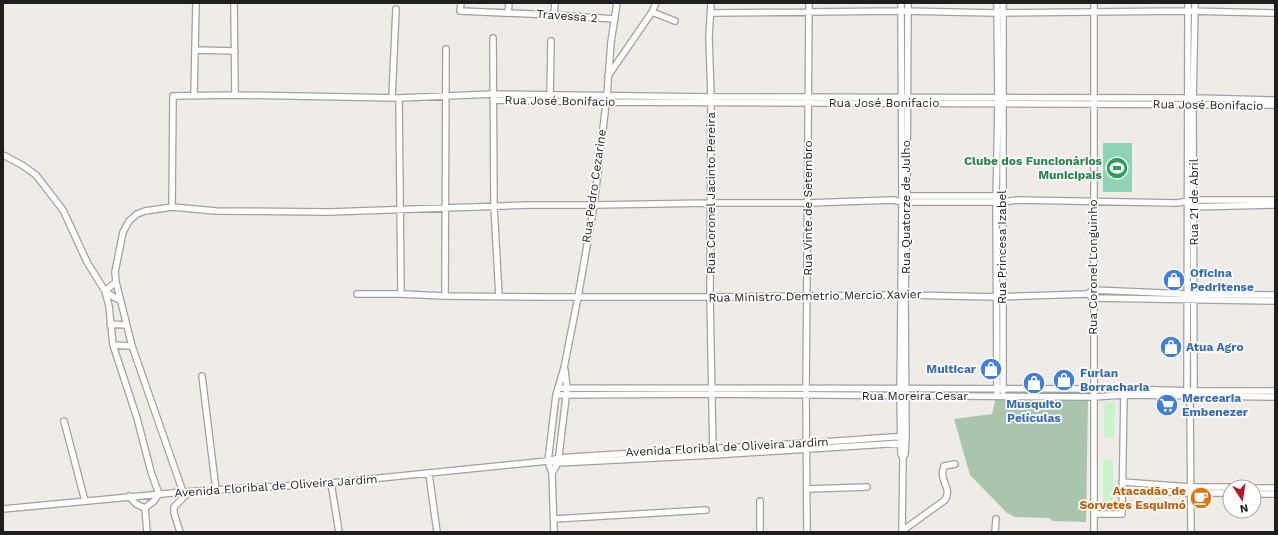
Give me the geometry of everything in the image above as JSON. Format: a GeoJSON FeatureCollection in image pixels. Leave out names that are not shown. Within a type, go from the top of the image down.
{"type":"FeatureCollection","features":[{"type":"Feature","properties":{"kind":"street"},"geometry":{"type":"LineString","coordinates":[[194,96],[196,3]]}},
{"type":"Feature","properties":{"kind":"street"},"geometry":{"type":"LineString","coordinates":[[234,3],[235,94]]}},
{"type":"Feature","properties":{"kind":"street","name":"Travessa 2"},"geometry":{"type":"LineString","coordinates":[[461,3],[460,11],[615,19]]}},
{"type":"Feature","properties":{"kind":"street"},"geometry":{"type":"LineString","coordinates":[[508,13],[509,3]]}},
{"type":"Feature","properties":{"kind":"street"},"geometry":{"type":"LineString","coordinates":[[554,15],[555,3]]}},
{"type":"Feature","properties":{"kind":"street","name":"Rua Pedro Cezarine"},"geometry":{"type":"LineString","coordinates":[[548,461],[556,395],[564,368],[594,206],[607,95],[611,42],[617,3]]}},
{"type":"Feature","properties":{"kind":"street"},"geometry":{"type":"LineString","coordinates":[[608,76],[652,12],[656,3]]}},
{"type":"Feature","properties":{"kind":"street","name":"Rua Coronel Jacinto Pereira"},"geometry":{"type":"LineString","coordinates":[[711,3],[709,37],[711,99],[710,297],[713,455]]}},
{"type":"Feature","properties":{"kind":"street","name":"Rua Vinte de Setembro"},"geometry":{"type":"LineString","coordinates":[[807,532],[806,389],[808,297],[807,203],[809,3]]}},
{"type":"Feature","properties":{"kind":"street","name":"Rua Quatorze de Julho"},"geometry":{"type":"LineString","coordinates":[[901,3],[900,39],[904,100],[905,199],[903,273],[903,443],[905,454],[903,458],[902,532]]}},
{"type":"Feature","properties":{"kind":"street","name":"Rua Quatorze de Julho"},"geometry":{"type":"LineString","coordinates":[[904,100],[907,71],[908,3]]}},
{"type":"Feature","properties":{"kind":"street","name":"Rua Princesa Izabel"},"geometry":{"type":"LineString","coordinates":[[997,3],[1000,13]]}},
{"type":"Feature","properties":{"kind":"street","name":"Rua Princesa Izabel"},"geometry":{"type":"LineString","coordinates":[[1000,392],[1000,13],[1003,3]]}},
{"type":"Feature","properties":{"kind":"street","name":"Rua Coronel Longuinho"},"geometry":{"type":"LineString","coordinates":[[1094,3],[1094,532]]}},
{"type":"Feature","properties":{"kind":"street","name":"Rua 21 de Abril"},"geometry":{"type":"LineString","coordinates":[[1188,3],[1194,200],[1190,297]]}},
{"type":"Feature","properties":{"kind":"street","name":"Rua 21 de Abril"},"geometry":{"type":"LineString","coordinates":[[1191,77],[1195,3]]}},
{"type":"Feature","properties":{"kind":"street"},"geometry":{"type":"LineString","coordinates":[[392,98],[396,9]]}},
{"type":"Feature","properties":{"kind":"street"},"geometry":{"type":"LineString","coordinates":[[711,13],[900,11],[1000,13],[1188,11],[1275,12]]}},
{"type":"Feature","properties":{"kind":"street"},"geometry":{"type":"LineString","coordinates":[[652,12],[675,20]]}},
{"type":"Feature","properties":{"kind":"street"},"geometry":{"type":"LineString","coordinates":[[1188,36],[1194,36]]}},
{"type":"Feature","properties":{"kind":"street"},"geometry":{"type":"LineString","coordinates":[[492,38],[494,97],[494,206],[499,296]]}},
{"type":"Feature","properties":{"kind":"street"},"geometry":{"type":"LineString","coordinates":[[900,39],[908,39]]}},
{"type":"Feature","properties":{"kind":"street"},"geometry":{"type":"LineString","coordinates":[[550,98],[551,41]]}},
{"type":"Feature","properties":{"kind":"street"},"geometry":{"type":"LineString","coordinates":[[445,296],[446,49]]}},
{"type":"Feature","properties":{"kind":"street"},"geometry":{"type":"LineString","coordinates":[[195,50],[235,51]]}},
{"type":"Feature","properties":{"kind":"street"},"geometry":{"type":"LineString","coordinates":[[901,70],[907,71]]}},
{"type":"Feature","properties":{"kind":"street","name":"Rua José Bonifacio"},"geometry":{"type":"LineString","coordinates":[[172,207],[172,96],[235,94],[392,98],[445,96],[550,98],[607,95],[711,99],[809,100],[1275,100]]}},
{"type":"Feature","properties":{"kind":"street"},"geometry":{"type":"LineString","coordinates":[[400,98],[401,294]]}},
{"type":"Feature","properties":{"kind":"street","name":"Rua José Bonifacio"},"geometry":{"type":"LineString","coordinates":[[550,98],[606,102],[711,99]]}},
{"type":"Feature","properties":{"kind":"street","name":"Rua 21 de Abril"},"geometry":{"type":"LineString","coordinates":[[1191,101],[1187,204],[1190,297],[1191,532]]}},
{"type":"Feature","properties":{"kind":"street","name":"Rua José Bonifacio"},"geometry":{"type":"LineString","coordinates":[[1191,101],[1275,105]]}},
{"type":"Feature","properties":{"kind":"street"},"geometry":{"type":"LineString","coordinates":[[3,155],[36,174],[62,210],[87,262],[106,291],[121,301]]}},
{"type":"Feature","properties":{"kind":"street"},"geometry":{"type":"LineString","coordinates":[[180,532],[174,513],[174,507],[186,492],[132,346],[115,272],[123,232],[129,221],[141,212],[172,207],[216,211],[329,212],[529,205],[594,206],[711,203],[807,203],[905,199],[1000,199],[1177,203],[1187,204],[1194,207],[1275,205]]}},
{"type":"Feature","properties":{"kind":"street"},"geometry":{"type":"LineString","coordinates":[[1241,199],[1241,206]]}},
{"type":"Feature","properties":{"kind":"street"},"geometry":{"type":"LineString","coordinates":[[1187,204],[1194,200],[1275,200]]}},
{"type":"Feature","properties":{"kind":"street"},"geometry":{"type":"LineString","coordinates":[[106,291],[117,285]]}},
{"type":"Feature","properties":{"kind":"street"},"geometry":{"type":"LineString","coordinates":[[112,296],[117,285]]}},
{"type":"Feature","properties":{"kind":"street"},"geometry":{"type":"LineString","coordinates":[[1190,297],[1093,290],[1087,294],[1093,298],[1190,297],[1238,298],[1275,301]]}},
{"type":"Feature","properties":{"kind":"street"},"geometry":{"type":"LineString","coordinates":[[106,291],[113,345],[137,418],[159,494],[145,508],[147,532]]}},
{"type":"Feature","properties":{"kind":"street","name":"Rua Ministro Demetrio Mercio Xavier"},"geometry":{"type":"LineString","coordinates":[[357,294],[543,297],[808,297],[903,295],[1000,297],[1087,294]]}},
{"type":"Feature","properties":{"kind":"street"},"geometry":{"type":"LineString","coordinates":[[1238,298],[1275,295]]}},
{"type":"Feature","properties":{"kind":"street"},"geometry":{"type":"LineString","coordinates":[[110,324],[126,324]]}},
{"type":"Feature","properties":{"kind":"street"},"geometry":{"type":"LineString","coordinates":[[113,345],[132,346]]}},
{"type":"Feature","properties":{"kind":"street","name":"Rua Pedro Cezarine"},"geometry":{"type":"LineString","coordinates":[[552,473],[559,460],[566,392],[564,368]]}},
{"type":"Feature","properties":{"kind":"street"},"geometry":{"type":"LineString","coordinates":[[202,376],[216,490]]}},
{"type":"Feature","properties":{"kind":"street","name":"Rua Moreira Cesar"},"geometry":{"type":"LineString","coordinates":[[558,388],[566,392],[806,396],[1124,389],[1190,395]]}},
{"type":"Feature","properties":{"kind":"street","name":"Rua Moreira Cesar"},"geometry":{"type":"LineString","coordinates":[[556,395],[566,392],[711,388],[903,388],[1093,396],[1261,394],[1275,391]]}},
{"type":"Feature","properties":{"kind":"street"},"geometry":{"type":"LineString","coordinates":[[1094,514],[1122,514],[1124,389]]}},
{"type":"Feature","properties":{"kind":"street","name":"Rua Moreira Cesar"},"geometry":{"type":"LineString","coordinates":[[1261,394],[1275,397]]}},
{"type":"Feature","properties":{"kind":"street"},"geometry":{"type":"LineString","coordinates":[[64,420],[85,501]]}},
{"type":"Feature","properties":{"kind":"street"},"geometry":{"type":"LineString","coordinates":[[552,425],[562,426]]}},
{"type":"Feature","properties":{"kind":"street","name":"Avenida Floribal de Oliveira Jardim"},"geometry":{"type":"LineString","coordinates":[[559,460],[713,455],[807,443],[903,436]]}},
{"type":"Feature","properties":{"kind":"street"},"geometry":{"type":"LineString","coordinates":[[854,440],[854,446]]}},
{"type":"Feature","properties":{"kind":"street","name":"Avenida Floribal de Oliveira Jardim"},"geometry":{"type":"LineString","coordinates":[[3,509],[129,496],[331,483],[548,461],[712,448],[751,450],[807,449],[903,443]]}},
{"type":"Feature","properties":{"kind":"street"},"geometry":{"type":"LineString","coordinates":[[548,461],[552,473],[554,532]]}},
{"type":"Feature","properties":{"kind":"street"},"geometry":{"type":"LineString","coordinates":[[902,532],[945,500],[948,496],[948,491],[942,477],[942,471],[944,466],[955,464]]}},
{"type":"Feature","properties":{"kind":"street"},"geometry":{"type":"LineString","coordinates":[[429,474],[437,532]]}},
{"type":"Feature","properties":{"kind":"street"},"geometry":{"type":"LineString","coordinates":[[1122,482],[1220,490]]}},
{"type":"Feature","properties":{"kind":"street"},"geometry":{"type":"LineString","coordinates":[[331,483],[339,532]]}},
{"type":"Feature","properties":{"kind":"street"},"geometry":{"type":"LineString","coordinates":[[807,489],[867,488]]}},
{"type":"Feature","properties":{"kind":"street"},"geometry":{"type":"LineString","coordinates":[[1262,490],[1275,488]]}},
{"type":"Feature","properties":{"kind":"street"},"geometry":{"type":"LineString","coordinates":[[1122,489],[1191,493],[1220,490]]}},
{"type":"Feature","properties":{"kind":"street"},"geometry":{"type":"LineString","coordinates":[[1262,492],[1275,494]]}},
{"type":"Feature","properties":{"kind":"street"},"geometry":{"type":"LineString","coordinates":[[129,496],[136,504],[145,508]]}},
{"type":"Feature","properties":{"kind":"street"},"geometry":{"type":"LineString","coordinates":[[760,501],[760,532]]}},
{"type":"Feature","properties":{"kind":"street"},"geometry":{"type":"LineString","coordinates":[[554,519],[706,510]]}},
{"type":"Feature","properties":{"kind":"street"},"geometry":{"type":"LineString","coordinates":[[995,532],[996,519]]}},
{"type":"Feature","properties":{"kind":"green space","name":"Clube dos Funcionários Municipais"},"geometry":{"type":"Polygon","coordinates":[[[1103,143],[1132,143],[1132,192],[1103,192],[1103,143]]]}},
{"type":"Feature","properties":{"kind":"green space"},"geometry":{"type":"Polygon","coordinates":[[[996,397],[1088,398],[1086,522],[1053,521],[1049,518],[1015,517],[1007,513],[970,475],[954,419],[992,414],[996,397]]]}},
{"type":"Feature","properties":{"kind":"green space"},"geometry":{"type":"Polygon","coordinates":[[[1104,402],[1115,402],[1114,438],[1104,437],[1104,402]]]}},
{"type":"Feature","properties":{"kind":"green space"},"geometry":{"type":"Polygon","coordinates":[[[1103,460],[1113,460],[1113,504],[1103,504],[1103,460]]]}},
{"type":"Feature","properties":{"kind":"place","name":"Clube dos Funcionários Municipais"},"geometry":{"type":"Point","coordinates":[1117,168]}},
{"type":"Feature","properties":{"kind":"place","name":"Oficina Pedritense"},"geometry":{"type":"Point","coordinates":[1174,280]}},
{"type":"Feature","properties":{"kind":"place","name":"Atua Agro"},"geometry":{"type":"Point","coordinates":[1171,347]}},
{"type":"Feature","properties":{"kind":"place","name":"Multicar"},"geometry":{"type":"Point","coordinates":[991,369]}},
{"type":"Feature","properties":{"kind":"place","name":"Furlan Borracharia"},"geometry":{"type":"Point","coordinates":[1064,380]}},
{"type":"Feature","properties":{"kind":"place","name":"Musquito Películas"},"geometry":{"type":"Point","coordinates":[1034,383]}},
{"type":"Feature","properties":{"kind":"place","name":"Mercearia Embenezer"},"geometry":{"type":"Point","coordinates":[1167,405]}},
{"type":"Feature","properties":{"kind":"place","name":"Atacadão de Sorvetes Esquimó"},"geometry":{"type":"Point","coordinates":[1201,498]}}]}
